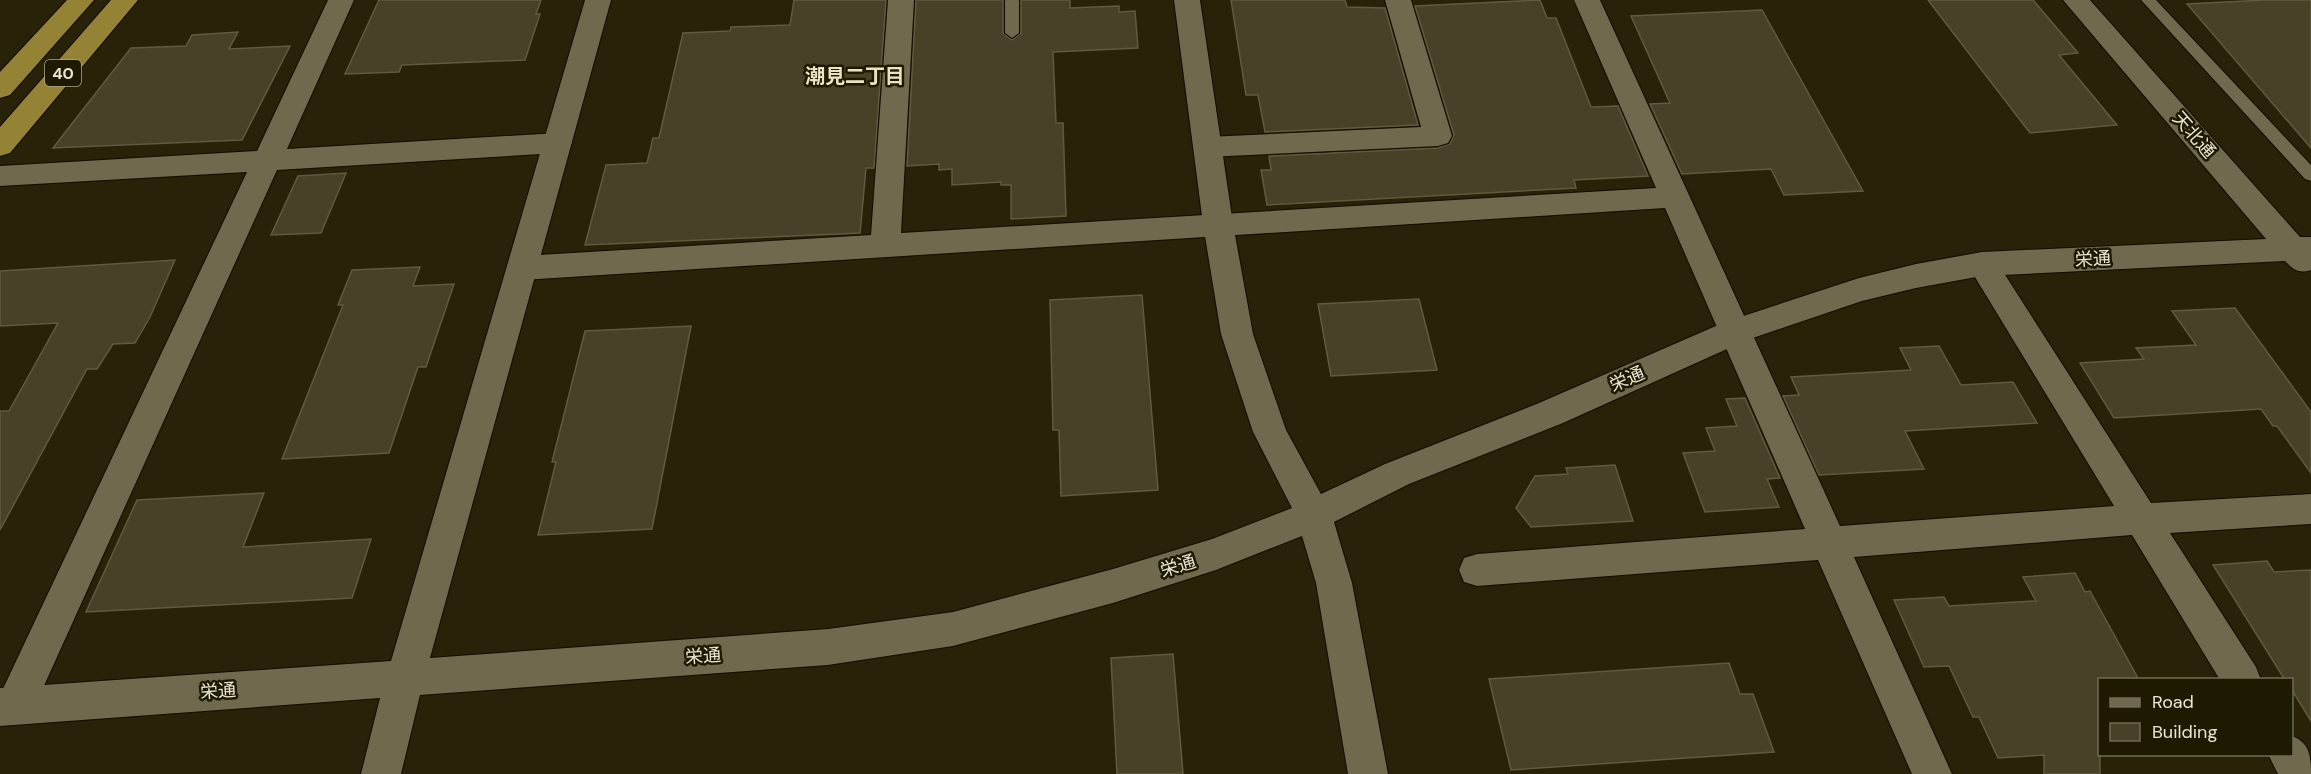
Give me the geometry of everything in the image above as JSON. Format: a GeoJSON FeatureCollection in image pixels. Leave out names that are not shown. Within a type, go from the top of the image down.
{"type":"FeatureCollection","features":[{"type":"Feature","properties":{"kind":"highway","name":"40"},"geometry":{"type":"LineString","coordinates":[[0,89],[81,0]]}},
{"type":"Feature","properties":{"kind":"highway","name":"40"},"geometry":{"type":"LineString","coordinates":[[0,146],[125,0]]}},
{"type":"Feature","properties":{"kind":"street"},"geometry":{"type":"LineString","coordinates":[[7,707],[341,0]]}},
{"type":"Feature","properties":{"kind":"street"},"geometry":{"type":"LineString","coordinates":[[381,774],[405,677],[598,0]]}},
{"type":"Feature","properties":{"kind":"street"},"geometry":{"type":"LineString","coordinates":[[885,247],[901,0]]}},
{"type":"Feature","properties":{"kind":"street"},"geometry":{"type":"LineString","coordinates":[[1187,0],[1218,224],[1241,345],[1270,432],[1314,515],[1334,583],[1368,774]]}},
{"type":"Feature","properties":{"kind":"street"},"geometry":{"type":"LineString","coordinates":[[1207,147],[1438,136],[1398,0]]}},
{"type":"Feature","properties":{"kind":"street"},"geometry":{"type":"LineString","coordinates":[[1587,0],[1932,774]]}},
{"type":"Feature","properties":{"kind":"street","name":"天北通"},"geometry":{"type":"LineString","coordinates":[[2076,0],[2305,256]]}},
{"type":"Feature","properties":{"kind":"street"},"geometry":{"type":"LineString","coordinates":[[0,176],[558,143]]}},
{"type":"Feature","properties":{"kind":"street"},"geometry":{"type":"LineString","coordinates":[[522,268],[1675,197]]}},
{"type":"Feature","properties":{"kind":"street","name":"栄通"},"geometry":{"type":"LineString","coordinates":[[7,707],[828,647],[953,629],[1113,586],[1204,558],[1314,515],[1397,474],[1551,413],[1736,331],[1859,290],[1916,276],[1982,264],[2305,256]]}},
{"type":"Feature","properties":{"kind":"street"},"geometry":{"type":"LineString","coordinates":[[1982,264],[2241,678]]}},
{"type":"Feature","properties":{"kind":"street"},"geometry":{"type":"LineString","coordinates":[[1477,570],[1831,545],[2143,519],[2311,509]]}},
{"type":"Feature","properties":{"kind":"street"},"geometry":{"type":"LineString","coordinates":[[2289,756],[2300,774]]}},
{"type":"Feature","properties":{"kind":"lane"},"geometry":{"type":"LineString","coordinates":[[1012,0],[1012,33]]}},
{"type":"Feature","properties":{"kind":"lane"},"geometry":{"type":"LineString","coordinates":[[2148,0],[2311,175]]}},
{"type":"Feature","properties":{"kind":"building"},"geometry":{"type":"Polygon","coordinates":[[[379,0],[541,0],[536,14],[540,14],[525,60],[402,65],[399,72],[345,74],[379,0]]]}},
{"type":"Feature","properties":{"kind":"building"},"geometry":{"type":"Polygon","coordinates":[[[794,0],[886,0],[874,168],[866,168],[860,233],[585,245],[606,165],[647,163],[653,138],[659,138],[683,33],[730,31],[731,27],[790,25],[794,0]]]}},
{"type":"Feature","properties":{"kind":"building"},"geometry":{"type":"Polygon","coordinates":[[[916,0],[1003,0],[1003,33],[1012,40],[1021,33],[1021,0],[1070,0],[1070,8],[1119,6],[1119,12],[1135,11],[1138,48],[1053,52],[1056,123],[1063,123],[1066,216],[1011,219],[1011,185],[1001,185],[1001,182],[952,185],[952,169],[939,170],[939,164],[907,166],[916,0]]]}},
{"type":"Feature","properties":{"kind":"building"},"geometry":{"type":"Polygon","coordinates":[[[1231,0],[1345,0],[1347,7],[1385,8],[1418,125],[1265,132],[1258,95],[1246,95],[1231,0]]]}},
{"type":"Feature","properties":{"kind":"building"},"geometry":{"type":"Polygon","coordinates":[[[1540,0],[1547,18],[1556,18],[1591,107],[1618,106],[1648,176],[1574,180],[1576,188],[1267,205],[1261,170],[1271,170],[1269,156],[1438,148],[1450,144],[1454,135],[1415,6],[1540,0]]]}},
{"type":"Feature","properties":{"kind":"building"},"geometry":{"type":"Polygon","coordinates":[[[1928,0],[2033,0],[2078,53],[2059,55],[2117,125],[2030,133],[1928,0]]]}},
{"type":"Feature","properties":{"kind":"building"},"geometry":{"type":"Polygon","coordinates":[[[2311,0],[2311,148],[2187,4],[2311,0]]]}},
{"type":"Feature","properties":{"kind":"building"},"geometry":{"type":"Polygon","coordinates":[[[1762,10],[1863,191],[1784,195],[1771,169],[1682,174],[1650,104],[1670,103],[1631,16],[1762,10]]]}},
{"type":"Feature","properties":{"kind":"building"},"geometry":{"type":"Polygon","coordinates":[[[238,32],[229,49],[290,46],[242,140],[53,148],[131,48],[186,46],[192,35],[238,32]]]}},
{"type":"Feature","properties":{"kind":"building"},"geometry":{"type":"Polygon","coordinates":[[[346,173],[321,233],[271,235],[298,176],[346,173]]]}},
{"type":"Feature","properties":{"kind":"building"},"geometry":{"type":"Polygon","coordinates":[[[175,260],[150,317],[135,343],[113,344],[97,369],[87,369],[0,530],[0,411],[9,411],[58,323],[0,326],[0,271],[175,260]]]}},
{"type":"Feature","properties":{"kind":"building"},"geometry":{"type":"Polygon","coordinates":[[[420,267],[413,286],[454,284],[426,367],[418,367],[389,453],[282,459],[343,305],[338,305],[352,270],[420,267]]]}},
{"type":"Feature","properties":{"kind":"building"},"geometry":{"type":"Polygon","coordinates":[[[1142,295],[1158,490],[1061,496],[1059,430],[1053,430],[1050,300],[1142,295]]]}},
{"type":"Feature","properties":{"kind":"building"},"geometry":{"type":"Polygon","coordinates":[[[1419,299],[1437,370],[1331,376],[1318,304],[1419,299]]]}},
{"type":"Feature","properties":{"kind":"building"},"geometry":{"type":"Polygon","coordinates":[[[2235,308],[2311,412],[2311,473],[2277,426],[2273,426],[2261,409],[2114,418],[2080,363],[2144,359],[2136,348],[2196,345],[2172,311],[2235,308]]]}},
{"type":"Feature","properties":{"kind":"building"},"geometry":{"type":"Polygon","coordinates":[[[691,326],[652,529],[538,535],[556,462],[552,462],[585,331],[691,326]]]}},
{"type":"Feature","properties":{"kind":"building"},"geometry":{"type":"Polygon","coordinates":[[[1939,346],[1961,385],[2013,382],[2037,423],[1905,431],[1924,469],[1819,475],[1783,396],[1799,395],[1791,377],[1911,370],[1900,348],[1939,346]]]}},
{"type":"Feature","properties":{"kind":"building"},"geometry":{"type":"Polygon","coordinates":[[[1745,398],[1780,478],[1767,479],[1779,507],[1705,512],[1683,453],[1715,451],[1706,428],[1737,426],[1726,399],[1745,398]]]}},
{"type":"Feature","properties":{"kind":"building"},"geometry":{"type":"Polygon","coordinates":[[[1615,465],[1633,521],[1531,527],[1516,508],[1535,476],[1568,474],[1566,468],[1615,465]]]}},
{"type":"Feature","properties":{"kind":"building"},"geometry":{"type":"Polygon","coordinates":[[[264,493],[243,547],[371,539],[352,598],[86,612],[137,500],[264,493]]]}},
{"type":"Feature","properties":{"kind":"building"},"geometry":{"type":"Polygon","coordinates":[[[2267,561],[2274,572],[2311,570],[2311,721],[2293,692],[2293,678],[2284,678],[2213,565],[2267,561]]]}},
{"type":"Feature","properties":{"kind":"building"},"geometry":{"type":"Polygon","coordinates":[[[2075,573],[2085,592],[2090,591],[2138,678],[2098,678],[2100,774],[2044,774],[2044,755],[1998,758],[1979,717],[1973,717],[1949,666],[1924,667],[1894,600],[1944,597],[1949,606],[2036,601],[2023,577],[2075,573]]]}},
{"type":"Feature","properties":{"kind":"building"},"geometry":{"type":"Polygon","coordinates":[[[1173,654],[1183,774],[1117,774],[1111,658],[1173,654]]]}},
{"type":"Feature","properties":{"kind":"building"},"geometry":{"type":"Polygon","coordinates":[[[1729,663],[1740,694],[1753,694],[1774,752],[1511,770],[1489,679],[1729,663]]]}},
{"type":"Feature","properties":{"kind":"district","name":"潮見二丁目"},"geometry":{"type":"Point","coordinates":[855,76]}}]}
